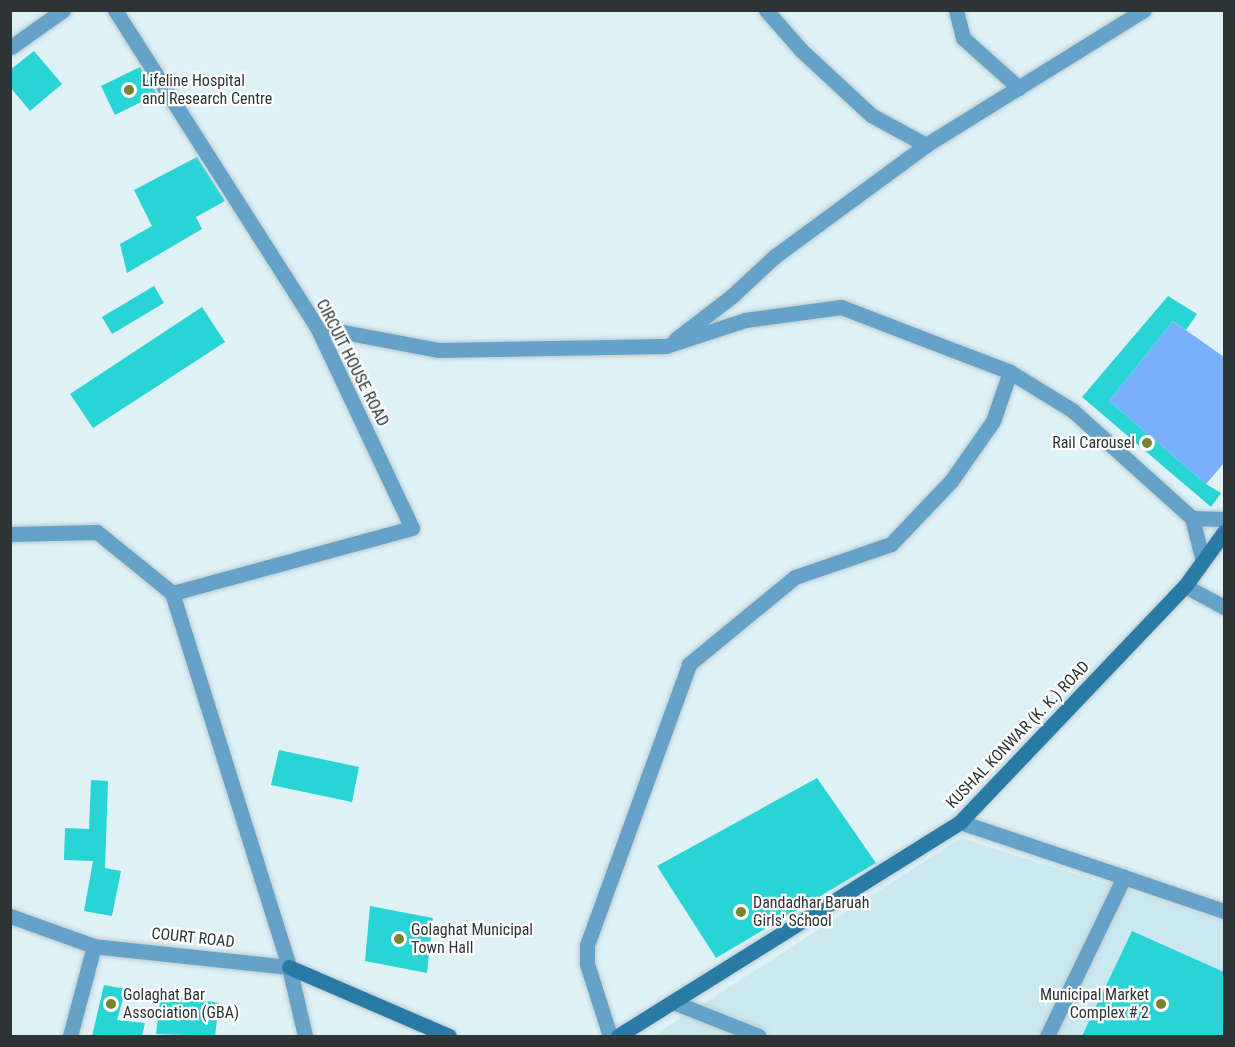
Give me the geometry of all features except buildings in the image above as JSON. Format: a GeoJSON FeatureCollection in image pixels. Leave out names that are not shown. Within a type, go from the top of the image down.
{"type":"FeatureCollection","features":[{"type":"Feature","properties":{"kind":"main road","name":"KUSHAL KONWAR (K. K.) ROAD"},"geometry":{"type":"LineString","coordinates":[[618,1036],[960,822],[1185,586],[1224,532]]}},
{"type":"Feature","properties":{"kind":"main road"},"geometry":{"type":"LineString","coordinates":[[289,967],[449,1036]]}},
{"type":"Feature","properties":{"kind":"street"},"geometry":{"type":"LineString","coordinates":[[11,47],[63,10]]}},
{"type":"Feature","properties":{"kind":"street","name":"CIRCUIT HOUSE ROAD"},"geometry":{"type":"LineString","coordinates":[[115,10],[317,327],[412,528],[171,593]]}},
{"type":"Feature","properties":{"kind":"street"},"geometry":{"type":"LineString","coordinates":[[766,10],[801,50],[871,115],[926,145]]}},
{"type":"Feature","properties":{"kind":"street"},"geometry":{"type":"LineString","coordinates":[[956,10],[963,38],[1019,88]]}},
{"type":"Feature","properties":{"kind":"street"},"geometry":{"type":"LineString","coordinates":[[666,346],[732,296],[775,256],[926,145],[1143,11]]}},
{"type":"Feature","properties":{"kind":"street"},"geometry":{"type":"LineString","coordinates":[[317,327],[439,350],[666,346],[745,320],[841,307],[1010,372],[1072,410],[1192,518],[1203,561]]}},
{"type":"Feature","properties":{"kind":"street"},"geometry":{"type":"LineString","coordinates":[[610,1036],[587,964],[587,945],[689,664],[795,577],[891,544],[951,481],[993,421],[1010,372]]}},
{"type":"Feature","properties":{"kind":"street"},"geometry":{"type":"LineString","coordinates":[[1192,518],[1224,519]]}},
{"type":"Feature","properties":{"kind":"street"},"geometry":{"type":"LineString","coordinates":[[10,534],[98,532],[171,593],[289,967],[305,1036]]}},
{"type":"Feature","properties":{"kind":"street"},"geometry":{"type":"LineString","coordinates":[[1185,586],[1224,607]]}},
{"type":"Feature","properties":{"kind":"street"},"geometry":{"type":"LineString","coordinates":[[960,822],[1224,911]]}},
{"type":"Feature","properties":{"kind":"street"},"geometry":{"type":"LineString","coordinates":[[1047,1036],[1124,877]]}},
{"type":"Feature","properties":{"kind":"street","name":"COURT ROAD"},"geometry":{"type":"LineString","coordinates":[[10,916],[94,946],[289,967]]}},
{"type":"Feature","properties":{"kind":"street"},"geometry":{"type":"LineString","coordinates":[[70,1036],[94,946]]}},
{"type":"Feature","properties":{"kind":"street"},"geometry":{"type":"LineString","coordinates":[[673,1002],[759,1036]]}},
{"type":"Feature","properties":{"kind":"shaded area"},"geometry":{"type":"Polygon","coordinates":[[[961,838],[1224,921],[1224,1036],[653,1036],[961,838]]]}},
{"type":"Feature","properties":{"kind":"water"},"geometry":{"type":"Polygon","coordinates":[[[1173,321],[1224,357],[1224,463],[1206,484],[1109,401],[1173,321]]]}},
{"type":"Feature","properties":{"kind":"place","name":"Lifeline Hospital and Research Centre"},"geometry":{"type":"Point","coordinates":[129,90]}},
{"type":"Feature","properties":{"kind":"place","name":"Rail Carousel"},"geometry":{"type":"Point","coordinates":[1147,443]}},
{"type":"Feature","properties":{"kind":"place","name":"Dandadhar Baruah Girls' School"},"geometry":{"type":"Point","coordinates":[741,912]}},
{"type":"Feature","properties":{"kind":"place","name":"Golaghat Municipal Town Hall"},"geometry":{"type":"Point","coordinates":[399,939]}},
{"type":"Feature","properties":{"kind":"place","name":"Golaghat Bar Association (GBA)"},"geometry":{"type":"Point","coordinates":[111,1004]}},
{"type":"Feature","properties":{"kind":"place","name":"Municipal Market Complex # 2"},"geometry":{"type":"Point","coordinates":[1161,1004]}}]}
